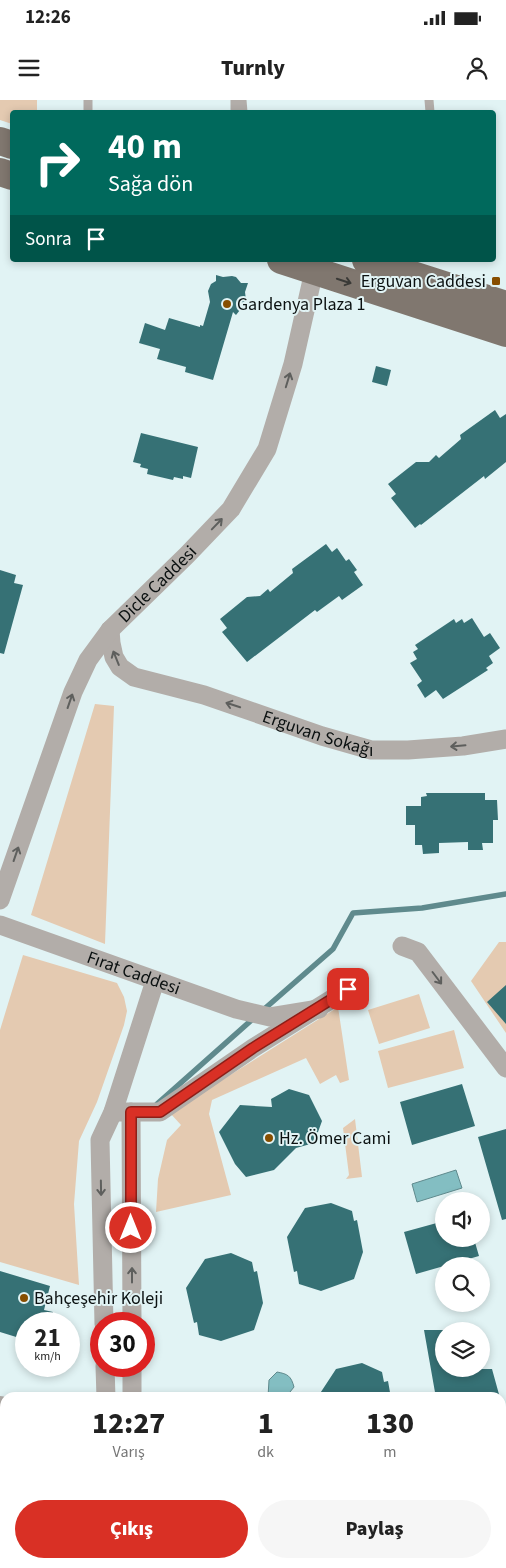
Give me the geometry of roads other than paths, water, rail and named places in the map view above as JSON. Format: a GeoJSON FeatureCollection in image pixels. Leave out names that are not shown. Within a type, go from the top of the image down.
{"type":"FeatureCollection","features":[{"type":"Feature","properties":{"kind":"main road"},"geometry":{"type":"LineString","coordinates":[[287,262],[506,333]]}},
{"type":"Feature","properties":{"kind":"main road"},"geometry":{"type":"LineString","coordinates":[[375,262],[411,270],[506,305]]}},
{"type":"Feature","properties":{"kind":"street","name":"Dicle Caddesi"},"geometry":{"type":"LineString","coordinates":[[0,900],[73,692],[88,660],[110,630],[231,509],[267,449],[292,364],[314,271]]}},
{"type":"Feature","properties":{"kind":"street","name":"Erguvan Sokağı"},"geometry":{"type":"LineString","coordinates":[[110,630],[114,657],[120,668],[134,678],[204,695],[322,736],[371,750],[408,750],[463,746],[506,739]]}},
{"type":"Feature","properties":{"kind":"street","name":"Fırat Caddesi"},"geometry":{"type":"LineString","coordinates":[[0,926],[244,1011],[268,1017],[319,1008]]}},
{"type":"Feature","properties":{"kind":"street"},"geometry":{"type":"LineString","coordinates":[[402,946],[418,952],[506,1068]]}},
{"type":"Feature","properties":{"kind":"street"},"geometry":{"type":"LineString","coordinates":[[131,1312],[122,1112],[155,981]]}},
{"type":"Feature","properties":{"kind":"street"},"geometry":{"type":"LineString","coordinates":[[122,1112],[160,1112],[253,1048],[348,989]]}},
{"type":"Feature","properties":{"kind":"street"},"geometry":{"type":"LineString","coordinates":[[104,1312],[100,1140],[122,1112]]}},
{"type":"Feature","properties":{"kind":"street"},"geometry":{"type":"LineString","coordinates":[[105,1377],[106,1392]]}},
{"type":"Feature","properties":{"kind":"street"},"geometry":{"type":"LineString","coordinates":[[132,1377],[132,1392]]}},
{"type":"Feature","properties":{"kind":"water"},"geometry":{"type":"Polygon","coordinates":[[[456,1170],[462,1188],[449,1192],[435,1192],[435,1196],[417,1202],[412,1184],[456,1170]]]}},
{"type":"Feature","properties":{"kind":"water"},"geometry":{"type":"Polygon","coordinates":[[[277,1372],[290,1378],[294,1387],[290,1392],[268,1392],[269,1380],[277,1372]]]}},
{"type":"Feature","properties":{"kind":"waterway"},"geometry":{"type":"LineString","coordinates":[[262,1011],[333,949],[353,913],[422,908],[506,894]]}},
{"type":"Feature","properties":{"kind":"waterway"},"geometry":{"type":"LineString","coordinates":[[157,1104],[255,1017]]}},
{"type":"Feature","properties":{"kind":"place","name":"Erguvan Caddesi"},"geometry":{"type":"Point","coordinates":[496,281]}},
{"type":"Feature","properties":{"kind":"place","name":"Gardenya Plaza 1"},"geometry":{"type":"Point","coordinates":[227,304]}},
{"type":"Feature","properties":{"kind":"place","name":"Hz. Ömer Cami"},"geometry":{"type":"Point","coordinates":[269,1138]}},
{"type":"Feature","properties":{"kind":"place","name":"Bahçeşehir Koleji"},"geometry":{"type":"Point","coordinates":[24,1298]}}]}
